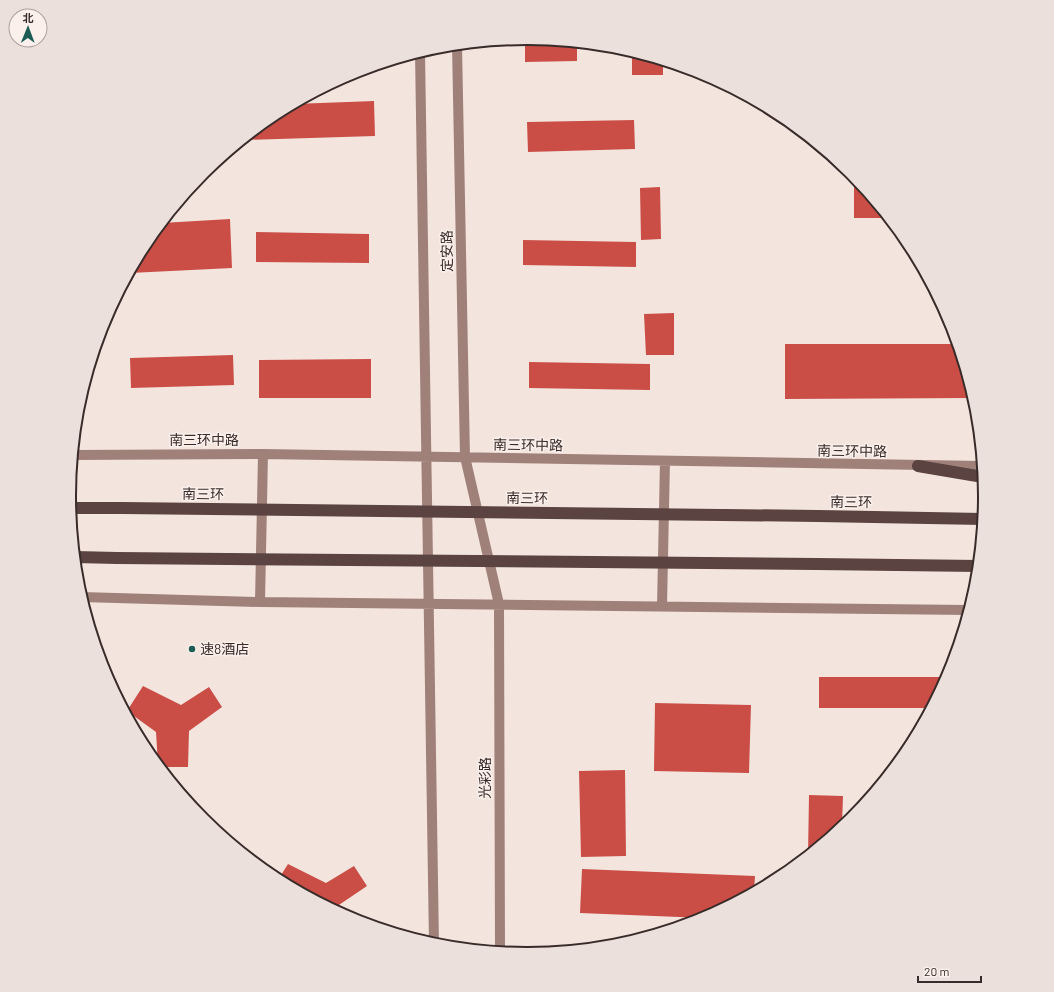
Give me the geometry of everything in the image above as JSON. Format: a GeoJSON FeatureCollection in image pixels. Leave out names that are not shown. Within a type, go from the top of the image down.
{"type":"FeatureCollection","features":[{"type":"Feature","properties":{"kind":"highway"},"geometry":{"type":"LineString","coordinates":[[918,466],[977,476]]}},
{"type":"Feature","properties":{"kind":"highway","name":"南三环"},"geometry":{"type":"LineString","coordinates":[[76,508],[977,519]]}},
{"type":"Feature","properties":{"kind":"highway"},"geometry":{"type":"LineString","coordinates":[[80,557],[972,566]]}},
{"type":"Feature","properties":{"kind":"street","name":"定安路"},"geometry":{"type":"LineString","coordinates":[[456,51],[465,457],[499,604]]}},
{"type":"Feature","properties":{"kind":"street","name":"定安路"},"geometry":{"type":"LineString","coordinates":[[420,58],[430,604]]}},
{"type":"Feature","properties":{"kind":"street","name":"南三环中路"},"geometry":{"type":"LineString","coordinates":[[78,454],[263,454],[977,466]]}},
{"type":"Feature","properties":{"kind":"street"},"geometry":{"type":"LineString","coordinates":[[260,602],[263,454]]}},
{"type":"Feature","properties":{"kind":"street"},"geometry":{"type":"LineString","coordinates":[[662,606],[665,461]]}},
{"type":"Feature","properties":{"kind":"street"},"geometry":{"type":"LineString","coordinates":[[88,597],[260,602],[964,610]]}},
{"type":"Feature","properties":{"kind":"street"},"geometry":{"type":"LineString","coordinates":[[430,604],[434,937]]}},
{"type":"Feature","properties":{"kind":"street","name":"光彩路"},"geometry":{"type":"LineString","coordinates":[[499,604],[500,946]]}},
{"type":"Feature","properties":{"kind":"building"},"geometry":{"type":"Polygon","coordinates":[[[525,45],[577,48],[577,61],[525,62],[525,45]]]}},
{"type":"Feature","properties":{"kind":"building"},"geometry":{"type":"Polygon","coordinates":[[[632,58],[663,66],[663,75],[632,75],[632,58]]]}},
{"type":"Feature","properties":{"kind":"building"},"geometry":{"type":"Polygon","coordinates":[[[374,101],[375,136],[250,140],[276,121],[305,104],[374,101]]]}},
{"type":"Feature","properties":{"kind":"building"},"geometry":{"type":"Polygon","coordinates":[[[634,120],[635,149],[528,152],[527,122],[634,120]]]}},
{"type":"Feature","properties":{"kind":"building"},"geometry":{"type":"Polygon","coordinates":[[[854,186],[882,218],[854,218],[854,186]]]}},
{"type":"Feature","properties":{"kind":"building"},"geometry":{"type":"Polygon","coordinates":[[[660,187],[661,239],[641,240],[640,188],[660,187]]]}},
{"type":"Feature","properties":{"kind":"building"},"geometry":{"type":"Polygon","coordinates":[[[230,219],[232,268],[135,273],[168,223],[230,219]]]}},
{"type":"Feature","properties":{"kind":"building"},"geometry":{"type":"Polygon","coordinates":[[[256,232],[369,234],[369,263],[256,262],[256,232]]]}},
{"type":"Feature","properties":{"kind":"building"},"geometry":{"type":"Polygon","coordinates":[[[523,240],[636,242],[636,267],[523,265],[523,240]]]}},
{"type":"Feature","properties":{"kind":"building"},"geometry":{"type":"Polygon","coordinates":[[[674,313],[674,355],[646,355],[644,314],[674,313]]]}},
{"type":"Feature","properties":{"kind":"building"},"geometry":{"type":"Polygon","coordinates":[[[785,344],[952,344],[963,379],[967,398],[785,399],[785,344]]]}},
{"type":"Feature","properties":{"kind":"building"},"geometry":{"type":"Polygon","coordinates":[[[233,355],[234,385],[131,388],[130,358],[233,355]]]}},
{"type":"Feature","properties":{"kind":"building"},"geometry":{"type":"Polygon","coordinates":[[[371,359],[371,398],[259,398],[259,360],[371,359]]]}},
{"type":"Feature","properties":{"kind":"building"},"geometry":{"type":"Polygon","coordinates":[[[529,362],[650,364],[650,390],[529,388],[529,362]]]}},
{"type":"Feature","properties":{"kind":"building"},"geometry":{"type":"Polygon","coordinates":[[[819,677],[940,677],[925,708],[819,708],[819,677]]]}},
{"type":"Feature","properties":{"kind":"building"},"geometry":{"type":"Polygon","coordinates":[[[143,686],[181,705],[209,687],[222,707],[189,731],[188,767],[166,767],[157,755],[156,732],[133,716],[129,707],[143,686]]]}},
{"type":"Feature","properties":{"kind":"building"},"geometry":{"type":"Polygon","coordinates":[[[655,703],[751,705],[749,773],[654,771],[655,703]]]}},
{"type":"Feature","properties":{"kind":"building"},"geometry":{"type":"Polygon","coordinates":[[[625,770],[626,856],[581,857],[579,771],[625,770]]]}},
{"type":"Feature","properties":{"kind":"building"},"geometry":{"type":"Polygon","coordinates":[[[809,795],[843,796],[842,818],[808,849],[809,795]]]}},
{"type":"Feature","properties":{"kind":"building"},"geometry":{"type":"Polygon","coordinates":[[[288,864],[326,883],[354,866],[367,886],[339,905],[301,887],[281,874],[288,864]]]}},
{"type":"Feature","properties":{"kind":"building"},"geometry":{"type":"Polygon","coordinates":[[[582,869],[755,876],[754,886],[700,913],[688,917],[580,913],[582,869]]]}},
{"type":"Feature","properties":{"kind":"place","name":"速8酒店"},"geometry":{"type":"Point","coordinates":[192,649]}}]}
